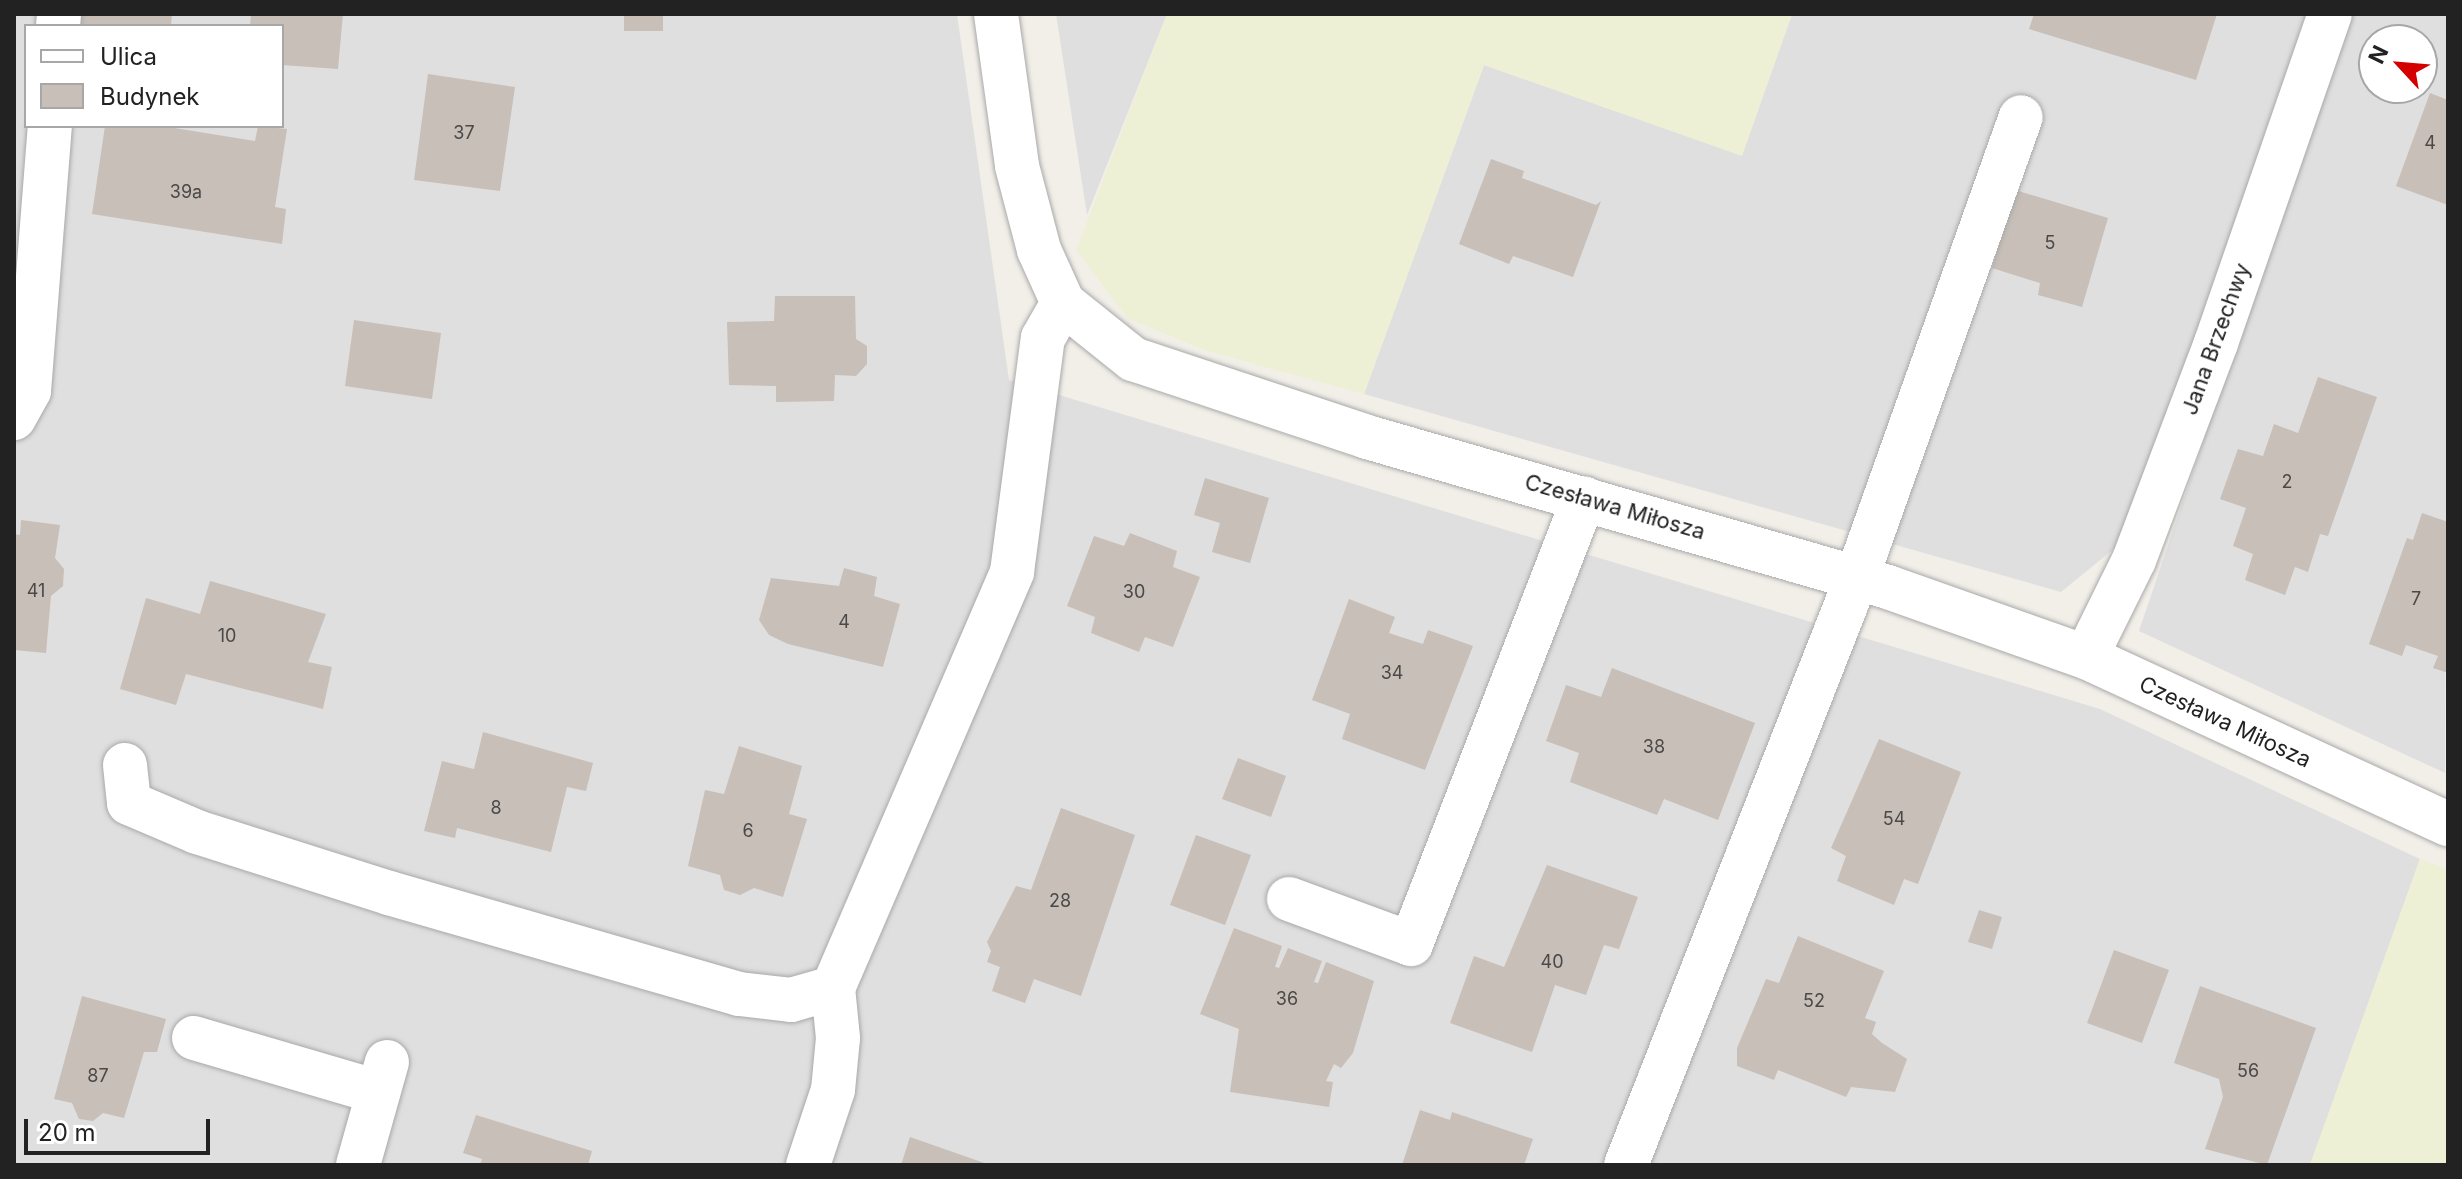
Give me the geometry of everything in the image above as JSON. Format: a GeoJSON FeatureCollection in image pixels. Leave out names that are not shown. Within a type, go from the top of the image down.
{"type":"FeatureCollection","features":[{"type":"Feature","properties":{"kind":"street","name":"Czesława Miłosza"},"geometry":{"type":"LineString","coordinates":[[996,14],[1017,166],[1039,250],[1063,303],[1133,359],[1194,383],[1857,577],[2086,657],[2448,824]]}},
{"type":"Feature","properties":{"kind":"street","name":"Jana Brzechwy"},"geometry":{"type":"LineString","coordinates":[[2086,657],[2134,560],[2216,343],[2330,14]]}},
{"type":"Feature","properties":{"kind":"street"},"geometry":{"type":"LineString","coordinates":[[1626,1165],[1857,577],[2021,117]]}},
{"type":"Feature","properties":{"kind":"street"},"geometry":{"type":"LineString","coordinates":[[14,418],[29,391],[50,128]]}},
{"type":"Feature","properties":{"kind":"street"},"geometry":{"type":"LineString","coordinates":[[808,1165],[833,1090],[838,1038],[833,988],[1012,572],[1043,338],[1063,303]]}},
{"type":"Feature","properties":{"kind":"street"},"geometry":{"type":"LineString","coordinates":[[1289,899],[1411,944],[1584,498]]}},
{"type":"Feature","properties":{"kind":"street"},"geometry":{"type":"LineString","coordinates":[[125,765],[129,803],[197,832],[359,883],[739,994],[791,1000],[833,988]]}},
{"type":"Feature","properties":{"kind":"street"},"geometry":{"type":"LineString","coordinates":[[194,1038],[383,1077],[358,1165]]}},
{"type":"Feature","properties":{"kind":"shaded area"},"geometry":{"type":"Polygon","coordinates":[[[14,14],[957,14],[1009,380],[2100,709],[2420,859],[2310,1165],[14,1165],[14,14]]]}},
{"type":"Feature","properties":{"kind":"shaded area"},"geometry":{"type":"Polygon","coordinates":[[[1056,14],[1167,14],[1087,215],[1056,14]]]}},
{"type":"Feature","properties":{"kind":"shaded area"},"geometry":{"type":"Polygon","coordinates":[[[1792,14],[2311,14],[2126,539],[2061,592],[1364,394],[1484,65],[1742,155],[1792,14]]]}},
{"type":"Feature","properties":{"kind":"shaded area"},"geometry":{"type":"Polygon","coordinates":[[[2348,14],[2448,14],[2445,773],[2139,631],[2348,14]]]}},
{"type":"Feature","properties":{"kind":"green space"},"geometry":{"type":"Polygon","coordinates":[[[1167,14],[1792,14],[1742,156],[1484,65],[1364,394],[1204,350],[1127,318],[1076,250],[1167,14]]]}},
{"type":"Feature","properties":{"kind":"green space"},"geometry":{"type":"Polygon","coordinates":[[[2420,859],[2448,869],[2448,1165],[2310,1165],[2420,859]]]}},
{"type":"Feature","properties":{"kind":"building"},"geometry":{"type":"Polygon","coordinates":[[[80,14],[172,14],[171,24],[79,24],[80,14]]]}},
{"type":"Feature","properties":{"kind":"building"},"geometry":{"type":"Polygon","coordinates":[[[251,14],[343,14],[338,69],[284,65],[284,24],[250,24],[251,14]]]}},
{"type":"Feature","properties":{"kind":"building"},"geometry":{"type":"Polygon","coordinates":[[[624,14],[663,14],[663,31],[624,31],[624,14]]]}},
{"type":"Feature","properties":{"kind":"building"},"geometry":{"type":"Polygon","coordinates":[[[2034,14],[2217,14],[2196,80],[2029,29],[2034,14]]]}},
{"type":"Feature","properties":{"kind":"building"},"geometry":{"type":"Polygon","coordinates":[[[428,74],[515,87],[500,191],[414,180],[428,74]]]}},
{"type":"Feature","properties":{"kind":"building"},"geometry":{"type":"Polygon","coordinates":[[[2438,96],[2448,100],[2448,205],[2396,186],[2426,104],[2438,104],[2438,96]]]}},
{"type":"Feature","properties":{"kind":"building"},"geometry":{"type":"Polygon","coordinates":[[[105,128],[174,128],[255,141],[258,128],[287,129],[275,207],[286,209],[282,244],[92,214],[105,128]]]}},
{"type":"Feature","properties":{"kind":"building"},"geometry":{"type":"Polygon","coordinates":[[[1491,159],[1524,171],[1522,178],[1596,205],[1601,201],[1573,277],[1513,256],[1509,264],[1459,244],[1491,159]]]}},
{"type":"Feature","properties":{"kind":"building"},"geometry":{"type":"Polygon","coordinates":[[[2015,190],[2108,218],[2082,307],[2038,295],[2040,283],[1992,268],[2015,190]]]}},
{"type":"Feature","properties":{"kind":"building"},"geometry":{"type":"Polygon","coordinates":[[[775,296],[855,296],[856,339],[867,346],[867,364],[856,376],[835,375],[834,401],[776,402],[776,386],[729,385],[727,322],[774,321],[775,296]]]}},
{"type":"Feature","properties":{"kind":"building"},"geometry":{"type":"Polygon","coordinates":[[[354,320],[441,333],[432,399],[345,386],[354,320]]]}},
{"type":"Feature","properties":{"kind":"building"},"geometry":{"type":"Polygon","coordinates":[[[2318,377],[2377,397],[2328,536],[2320,534],[2308,572],[2295,567],[2285,595],[2245,580],[2253,554],[2233,546],[2246,508],[2220,499],[2238,449],[2263,456],[2274,424],[2298,433],[2318,377]]]}},
{"type":"Feature","properties":{"kind":"building"},"geometry":{"type":"Polygon","coordinates":[[[1205,478],[1269,498],[1250,563],[1212,552],[1220,523],[1194,515],[1205,478]]]}},
{"type":"Feature","properties":{"kind":"building"},"geometry":{"type":"Polygon","coordinates":[[[2422,513],[2448,522],[2448,673],[2433,668],[2438,656],[2406,645],[2402,656],[2369,644],[2407,538],[2413,540],[2422,513]]]}},
{"type":"Feature","properties":{"kind":"building"},"geometry":{"type":"Polygon","coordinates":[[[21,520],[60,525],[55,558],[64,569],[63,586],[51,596],[46,653],[14,650],[14,534],[20,535],[21,520]]]}},
{"type":"Feature","properties":{"kind":"building"},"geometry":{"type":"Polygon","coordinates":[[[1130,533],[1177,551],[1173,567],[1200,577],[1173,647],[1145,637],[1139,652],[1091,633],[1095,617],[1067,606],[1094,536],[1124,546],[1130,533]]]}},
{"type":"Feature","properties":{"kind":"building"},"geometry":{"type":"Polygon","coordinates":[[[844,568],[877,577],[874,596],[900,604],[883,667],[788,644],[769,635],[759,620],[771,578],[839,586],[844,568]]]}},
{"type":"Feature","properties":{"kind":"building"},"geometry":{"type":"Polygon","coordinates":[[[210,581],[326,614],[308,662],[332,667],[323,709],[186,674],[176,705],[120,689],[146,598],[200,614],[210,581]]]}},
{"type":"Feature","properties":{"kind":"building"},"geometry":{"type":"Polygon","coordinates":[[[1349,599],[1395,617],[1389,633],[1423,644],[1428,630],[1473,646],[1425,770],[1342,739],[1350,714],[1312,700],[1349,599]]]}},
{"type":"Feature","properties":{"kind":"building"},"geometry":{"type":"Polygon","coordinates":[[[1612,668],[1755,723],[1718,820],[1664,799],[1657,815],[1570,782],[1579,753],[1546,741],[1566,685],[1601,697],[1612,668]]]}},
{"type":"Feature","properties":{"kind":"building"},"geometry":{"type":"Polygon","coordinates":[[[483,732],[593,763],[586,791],[567,787],[551,852],[457,828],[455,838],[424,831],[442,761],[474,769],[483,732]]]}},
{"type":"Feature","properties":{"kind":"building"},"geometry":{"type":"Polygon","coordinates":[[[1879,739],[1961,772],[1918,884],[1904,879],[1894,905],[1837,881],[1846,856],[1831,848],[1879,739]]]}},
{"type":"Feature","properties":{"kind":"building"},"geometry":{"type":"Polygon","coordinates":[[[739,746],[802,766],[789,814],[807,819],[783,897],[754,888],[740,895],[724,890],[720,875],[688,866],[705,790],[724,794],[739,746]]]}},
{"type":"Feature","properties":{"kind":"building"},"geometry":{"type":"Polygon","coordinates":[[[1238,758],[1286,776],[1271,817],[1222,799],[1238,758]]]}},
{"type":"Feature","properties":{"kind":"building"},"geometry":{"type":"Polygon","coordinates":[[[1061,808],[1135,835],[1081,996],[1034,979],[1025,1003],[992,991],[1000,967],[987,962],[991,951],[987,942],[1016,886],[1031,890],[1061,808]]]}},
{"type":"Feature","properties":{"kind":"building"},"geometry":{"type":"Polygon","coordinates":[[[1196,835],[1251,855],[1225,925],[1170,905],[1196,835]]]}},
{"type":"Feature","properties":{"kind":"building"},"geometry":{"type":"Polygon","coordinates":[[[1547,865],[1638,897],[1619,949],[1604,945],[1586,995],[1555,985],[1532,1052],[1450,1023],[1474,956],[1504,967],[1547,865]]]}},
{"type":"Feature","properties":{"kind":"building"},"geometry":{"type":"Polygon","coordinates":[[[1979,910],[2002,917],[1992,949],[1968,942],[1979,910]]]}},
{"type":"Feature","properties":{"kind":"building"},"geometry":{"type":"Polygon","coordinates":[[[1234,928],[1282,946],[1275,967],[1279,968],[1288,948],[1322,961],[1314,982],[1318,983],[1326,962],[1374,981],[1353,1053],[1341,1068],[1334,1064],[1326,1081],[1333,1082],[1329,1107],[1230,1092],[1239,1029],[1200,1014],[1234,928]]]}},
{"type":"Feature","properties":{"kind":"building"},"geometry":{"type":"Polygon","coordinates":[[[1798,936],[1884,971],[1865,1018],[1876,1022],[1872,1034],[1907,1059],[1895,1092],[1851,1087],[1846,1097],[1778,1070],[1774,1080],[1737,1066],[1737,1048],[1766,979],[1779,983],[1798,936]]]}},
{"type":"Feature","properties":{"kind":"building"},"geometry":{"type":"Polygon","coordinates":[[[2114,950],[2169,970],[2142,1043],[2087,1023],[2114,950]]]}},
{"type":"Feature","properties":{"kind":"building"},"geometry":{"type":"Polygon","coordinates":[[[2200,986],[2316,1028],[2267,1165],[2205,1149],[2223,1097],[2219,1079],[2174,1063],[2200,986]]]}},
{"type":"Feature","properties":{"kind":"building"},"geometry":{"type":"Polygon","coordinates":[[[82,996],[166,1019],[157,1052],[144,1052],[124,1118],[103,1113],[93,1121],[79,1119],[72,1103],[54,1099],[82,996]]]}},
{"type":"Feature","properties":{"kind":"building"},"geometry":{"type":"Polygon","coordinates":[[[1420,1110],[1450,1120],[1452,1112],[1533,1139],[1524,1165],[1402,1165],[1420,1110]]]}},
{"type":"Feature","properties":{"kind":"building"},"geometry":{"type":"Polygon","coordinates":[[[476,1115],[592,1151],[588,1165],[480,1165],[482,1159],[463,1153],[476,1115]]]}},
{"type":"Feature","properties":{"kind":"building"},"geometry":{"type":"Polygon","coordinates":[[[910,1137],[990,1165],[901,1165],[910,1137]]]}}]}
